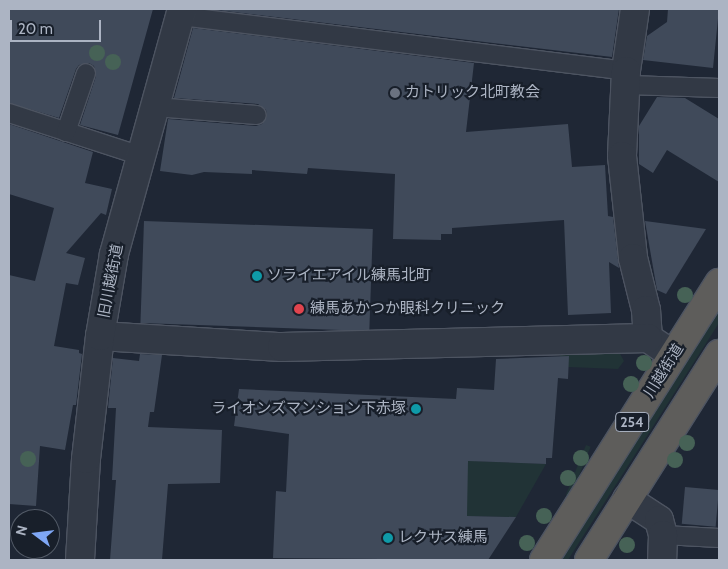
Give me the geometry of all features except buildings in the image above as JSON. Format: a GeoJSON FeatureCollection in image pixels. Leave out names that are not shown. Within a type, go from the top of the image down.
{"type":"FeatureCollection","features":[{"type":"Feature","properties":{"kind":"highway","name":"川越街道"},"geometry":{"type":"LineString","coordinates":[[544,560],[719,283]]}},
{"type":"Feature","properties":{"kind":"highway","name":"254"},"geometry":{"type":"LineString","coordinates":[[589,560],[627,499],[712,377],[719,354]]}},
{"type":"Feature","properties":{"kind":"street"},"geometry":{"type":"LineString","coordinates":[[635,9],[627,78],[622,156],[633,258],[646,310],[648,338]]}},
{"type":"Feature","properties":{"kind":"street","name":"旧川越街道"},"geometry":{"type":"LineString","coordinates":[[80,560],[86,459],[100,336],[114,254],[181,12]]}},
{"type":"Feature","properties":{"kind":"street"},"geometry":{"type":"LineString","coordinates":[[100,336],[282,346],[648,338],[673,355]]}},
{"type":"Feature","properties":{"kind":"street"},"geometry":{"type":"LineString","coordinates":[[627,499],[659,520],[662,548]]}},
{"type":"Feature","properties":{"kind":"lane"},"geometry":{"type":"LineString","coordinates":[[181,12],[627,78],[719,88]]}},
{"type":"Feature","properties":{"kind":"lane"},"geometry":{"type":"LineString","coordinates":[[66,132],[86,73]]}},
{"type":"Feature","properties":{"kind":"lane"},"geometry":{"type":"LineString","coordinates":[[155,107],[257,114]]}},
{"type":"Feature","properties":{"kind":"lane"},"geometry":{"type":"LineString","coordinates":[[9,113],[141,156]]}},
{"type":"Feature","properties":{"kind":"lane"},"geometry":{"type":"LineString","coordinates":[[662,548],[719,538]]}},
{"type":"Feature","properties":{"kind":"shaded area"},"geometry":{"type":"Polygon","coordinates":[[[719,310],[719,323],[568,560],[561,560],[719,310]]]}},
{"type":"Feature","properties":{"kind":"shaded area"},"geometry":{"type":"Polygon","coordinates":[[[561,349],[618,350],[624,361],[618,369],[568,367],[560,357],[561,349]]]}},
{"type":"Feature","properties":{"kind":"shaded area"},"geometry":{"type":"Polygon","coordinates":[[[586,445],[591,447],[570,497],[566,495],[586,445]]]}},
{"type":"Feature","properties":{"kind":"shaded area"},"geometry":{"type":"Polygon","coordinates":[[[290,453],[546,464],[516,517],[467,516],[290,453]]]}},
{"type":"Feature","properties":{"kind":"place","name":"カトリック北町教会"},"geometry":{"type":"Point","coordinates":[395,93]}},
{"type":"Feature","properties":{"kind":"place","name":"ソライエアイル練馬北町"},"geometry":{"type":"Point","coordinates":[257,276]}},
{"type":"Feature","properties":{"kind":"place","name":"練馬あかつか眼科クリニック"},"geometry":{"type":"Point","coordinates":[299,309]}},
{"type":"Feature","properties":{"kind":"place","name":"ライオンズマンション下赤塚"},"geometry":{"type":"Point","coordinates":[416,409]}},
{"type":"Feature","properties":{"kind":"place","name":"レクサス練馬"},"geometry":{"type":"Point","coordinates":[388,538]}}]}
